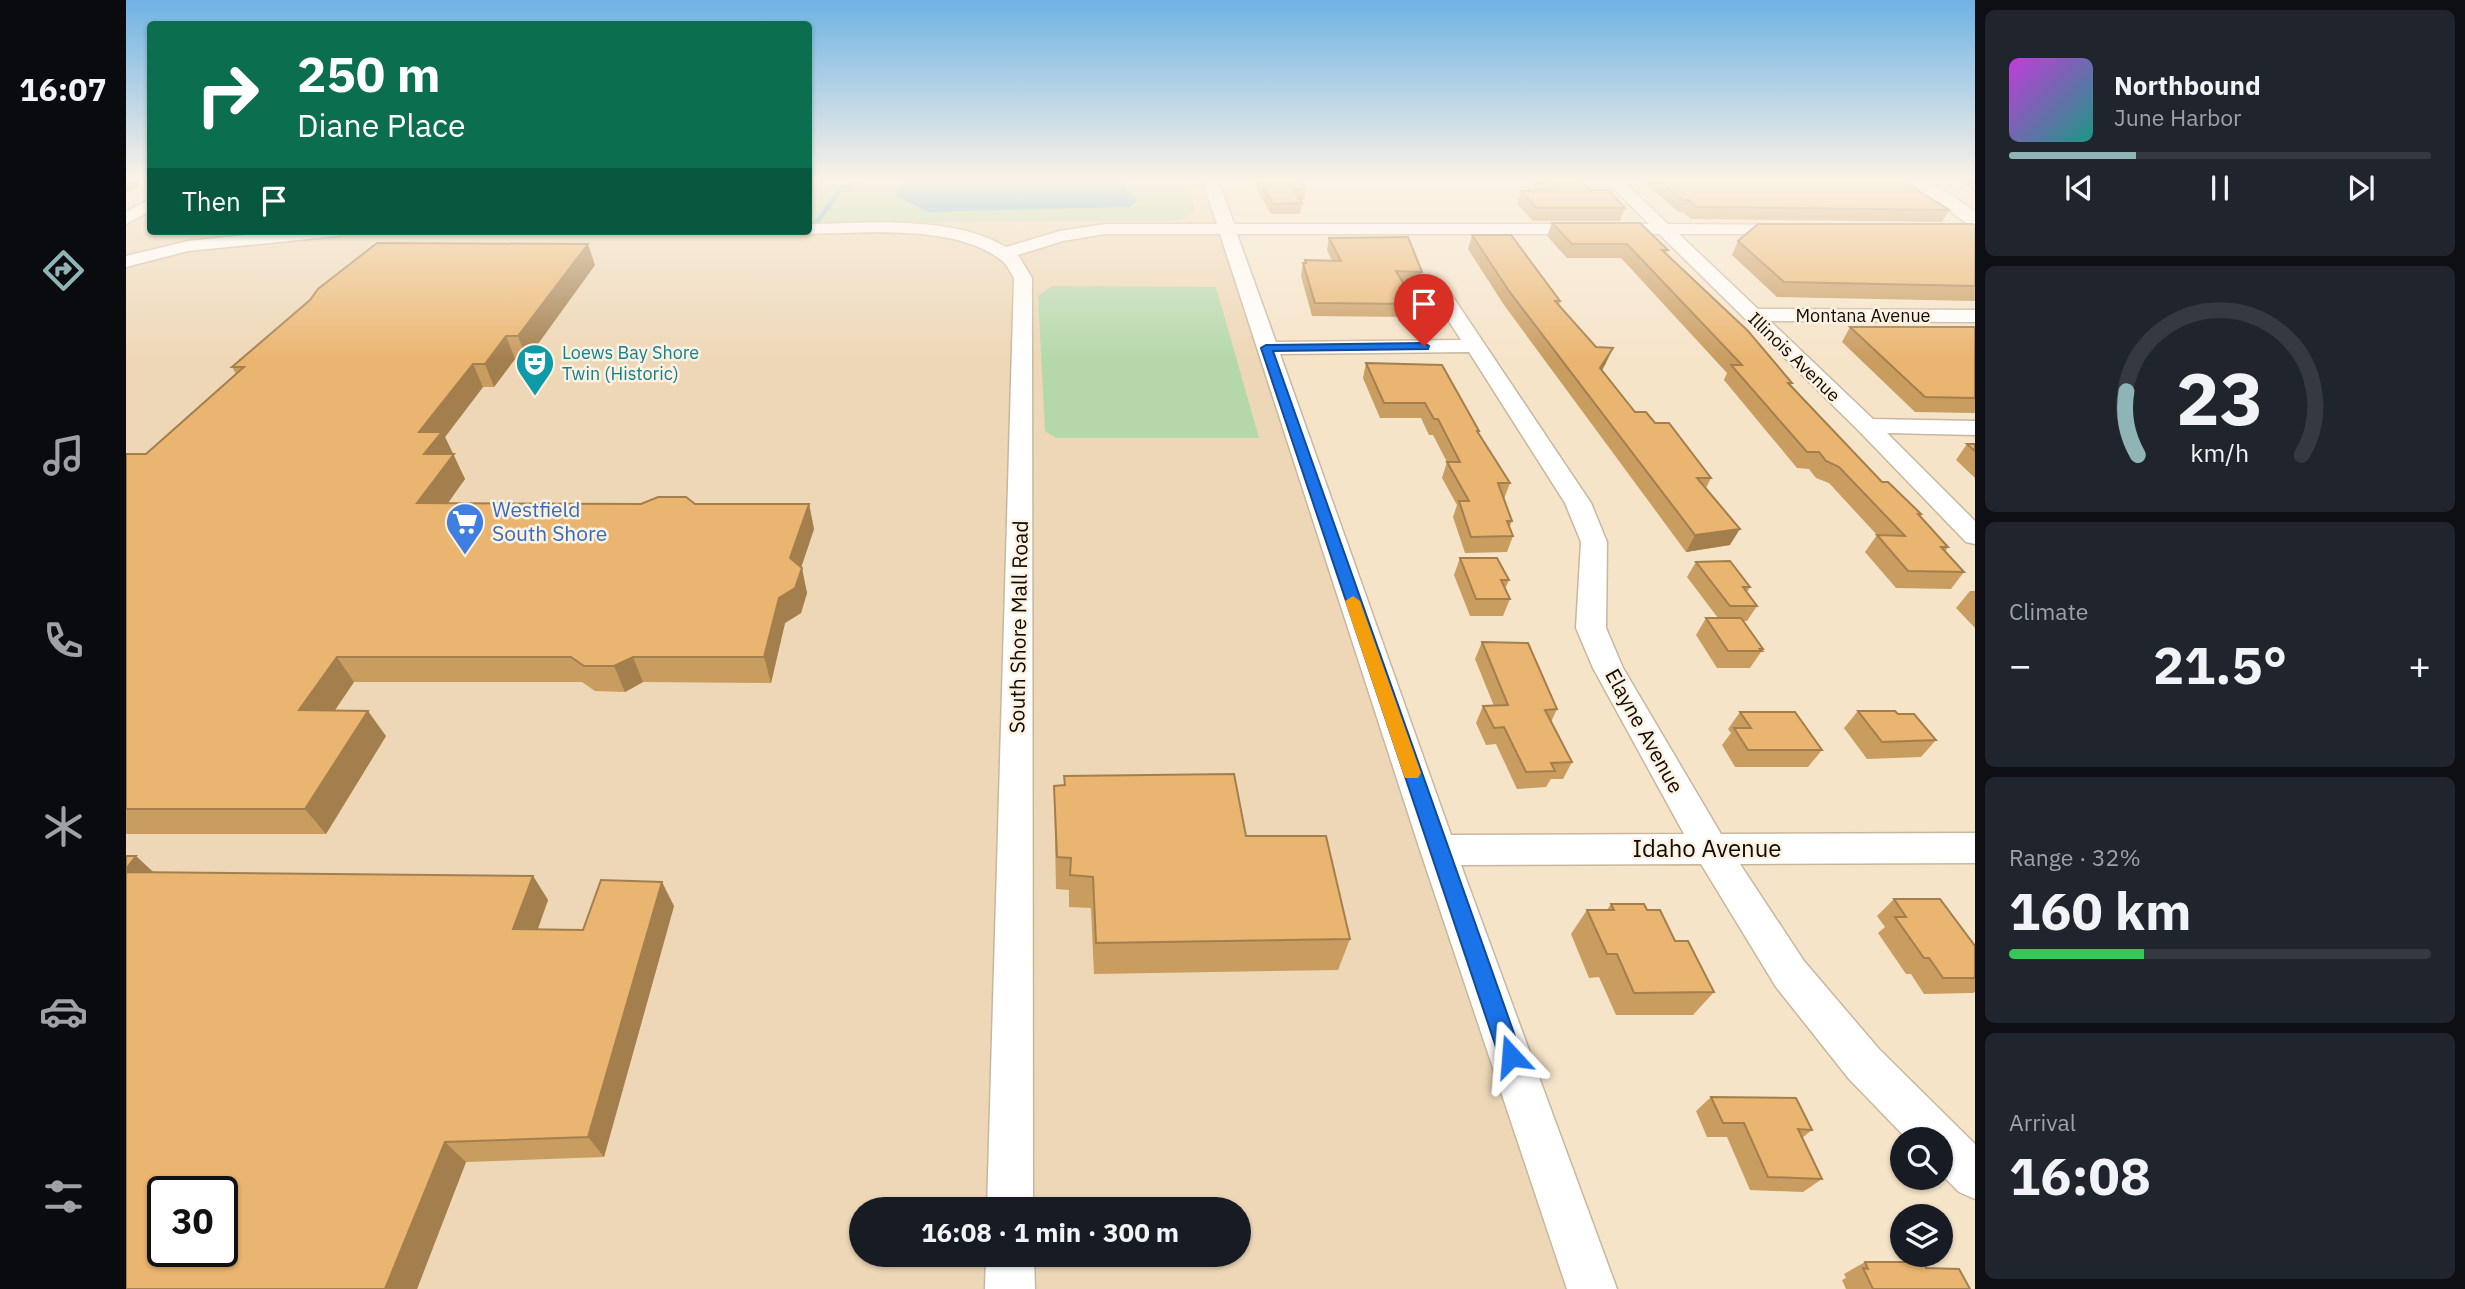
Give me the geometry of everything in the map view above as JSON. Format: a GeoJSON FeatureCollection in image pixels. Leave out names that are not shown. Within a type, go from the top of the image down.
{"type":"FeatureCollection","features":[{"type":"Feature","properties":{"kind":"street"},"geometry":{"type":"LineString","coordinates":[[126,262],[188,239]]}},
{"type":"Feature","properties":{"kind":"street"},"geometry":{"type":"LineString","coordinates":[[972,239],[1007,253],[1049,239]]}},
{"type":"Feature","properties":{"kind":"street"},"geometry":{"type":"LineString","coordinates":[[1229,239],[1438,850],[1592,1289]]}},
{"type":"Feature","properties":{"kind":"street","name":"Illinois Avenue"},"geometry":{"type":"LineString","coordinates":[[1673,239],[1867,426],[1975,536]]}},
{"type":"Feature","properties":{"kind":"street","name":"South Shore Mall Road"},"geometry":{"type":"LineString","coordinates":[[1007,253],[1016,260],[1023,282],[1010,1197]]}},
{"type":"Feature","properties":{"kind":"street","name":"Elayne Avenue"},"geometry":{"type":"LineString","coordinates":[[1436,286],[1578,503],[1594,542],[1591,628],[1608,668],[1711,849],[1790,974],[1864,1064],[1925,1127]]}},
{"type":"Feature","properties":{"kind":"street","name":"Montana Avenue"},"geometry":{"type":"LineString","coordinates":[[1751,315],[1975,316]]}},
{"type":"Feature","properties":{"kind":"street"},"geometry":{"type":"LineString","coordinates":[[1266,348],[1476,346]]}},
{"type":"Feature","properties":{"kind":"street"},"geometry":{"type":"LineString","coordinates":[[1867,426],[1975,428]]}},
{"type":"Feature","properties":{"kind":"street","name":"Idaho Avenue"},"geometry":{"type":"LineString","coordinates":[[1438,850],[1975,848]]}},
{"type":"Feature","properties":{"kind":"street"},"geometry":{"type":"LineString","coordinates":[[1953,1155],[1975,1176]]}},
{"type":"Feature","properties":{"kind":"street"},"geometry":{"type":"LineString","coordinates":[[1010,1267],[1010,1289]]}},
{"type":"Feature","properties":{"kind":"shaded area"},"geometry":{"type":"Polygon","coordinates":[[[126,239],[1231,239],[1592,1289],[126,1289],[126,239]]]}},
{"type":"Feature","properties":{"kind":"green space"},"geometry":{"type":"Polygon","coordinates":[[[1052,286],[1216,287],[1259,438],[1056,438],[1045,431],[1038,296],[1052,286]]]}},
{"type":"Feature","properties":{"kind":"building"},"geometry":{"type":"Polygon","coordinates":[[[1330,239],[1409,239],[1422,272],[1396,271],[1416,304],[1315,303],[1303,263],[1306,263],[1305,260],[1341,261],[1330,239]]]}},
{"type":"Feature","properties":{"kind":"building"},"geometry":{"type":"Polygon","coordinates":[[[1475,239],[1514,239],[1560,301],[1555,301],[1596,347],[1613,348],[1600,368],[1635,412],[1646,412],[1655,423],[1669,423],[1711,478],[1697,478],[1740,529],[1695,535],[1509,291],[1475,239]]]}},
{"type":"Feature","properties":{"kind":"building"},"geometry":{"type":"Polygon","coordinates":[[[1567,239],[1657,239],[1668,250],[1662,250],[1748,331],[1792,383],[1788,383],[1882,482],[1888,482],[1921,514],[1918,514],[1948,547],[1941,547],[1964,572],[1908,571],[1877,535],[1905,536],[1839,467],[1826,461],[1819,452],[1807,452],[1731,365],[1742,365],[1627,244],[1572,244],[1567,239]]]}},
{"type":"Feature","properties":{"kind":"building"},"geometry":{"type":"Polygon","coordinates":[[[1975,239],[1975,286],[1784,282],[1738,241],[1975,239]]]}},
{"type":"Feature","properties":{"kind":"building","name":"Westfield South Shore"},"geometry":{"type":"Polygon","coordinates":[[[377,243],[588,244],[518,336],[506,336],[485,364],[473,364],[419,432],[442,432],[424,454],[454,454],[417,503],[641,504],[658,497],[686,497],[695,504],[809,504],[790,558],[802,568],[795,588],[779,598],[764,657],[633,657],[614,666],[584,666],[571,657],[337,657],[299,710],[368,711],[305,809],[126,809],[126,454],[146,454],[244,367],[232,367],[310,300],[318,289],[377,243]]]}},
{"type":"Feature","properties":{"kind":"building"},"geometry":{"type":"Polygon","coordinates":[[[1850,327],[1975,327],[1975,398],[1925,397],[1850,327]]]}},
{"type":"Feature","properties":{"kind":"building"},"geometry":{"type":"Polygon","coordinates":[[[1366,363],[1442,365],[1477,431],[1510,483],[1498,483],[1512,521],[1507,521],[1513,536],[1471,537],[1459,501],[1469,501],[1447,462],[1460,462],[1438,419],[1434,419],[1425,403],[1384,403],[1366,363]]]}},
{"type":"Feature","properties":{"kind":"building"},"geometry":{"type":"Polygon","coordinates":[[[1460,558],[1497,558],[1509,580],[1501,580],[1510,599],[1476,599],[1460,558]]]}},
{"type":"Feature","properties":{"kind":"building"},"geometry":{"type":"Polygon","coordinates":[[[1730,561],[1750,587],[1743,587],[1757,606],[1730,606],[1696,562],[1730,561]]]}},
{"type":"Feature","properties":{"kind":"building"},"geometry":{"type":"Polygon","coordinates":[[[1706,618],[1741,618],[1762,651],[1728,651],[1706,618]]]}},
{"type":"Feature","properties":{"kind":"building"},"geometry":{"type":"Polygon","coordinates":[[[1482,642],[1528,643],[1557,709],[1545,710],[1572,762],[1551,763],[1555,771],[1526,772],[1504,727],[1494,728],[1483,706],[1508,705],[1482,642]]]}},
{"type":"Feature","properties":{"kind":"building"},"geometry":{"type":"Polygon","coordinates":[[[1858,711],[1914,714],[1936,740],[1882,742],[1858,711]]]}},
{"type":"Feature","properties":{"kind":"building"},"geometry":{"type":"Polygon","coordinates":[[[1740,712],[1795,712],[1822,750],[1748,750],[1734,728],[1751,728],[1740,712]]]}},
{"type":"Feature","properties":{"kind":"building"},"geometry":{"type":"Polygon","coordinates":[[[1234,774],[1246,836],[1326,836],[1350,939],[1096,943],[1093,877],[1070,875],[1071,858],[1057,857],[1054,786],[1065,785],[1064,776],[1234,774]]]}},
{"type":"Feature","properties":{"kind":"building"},"geometry":{"type":"Polygon","coordinates":[[[126,856],[136,856],[126,869],[126,856]]]}},
{"type":"Feature","properties":{"kind":"building"},"geometry":{"type":"Polygon","coordinates":[[[126,872],[533,876],[513,929],[583,930],[601,880],[662,882],[588,1137],[445,1142],[385,1289],[126,1289],[126,872]]]}},
{"type":"Feature","properties":{"kind":"building"},"geometry":{"type":"Polygon","coordinates":[[[1894,899],[1940,899],[1975,946],[1975,978],[1943,978],[1929,958],[1924,958],[1895,917],[1906,917],[1894,899]]]}},
{"type":"Feature","properties":{"kind":"building"},"geometry":{"type":"Polygon","coordinates":[[[1611,904],[1644,904],[1647,910],[1660,910],[1675,941],[1688,941],[1714,992],[1634,993],[1617,954],[1607,954],[1587,910],[1614,910],[1611,904]]]}},
{"type":"Feature","properties":{"kind":"building"},"geometry":{"type":"Polygon","coordinates":[[[1711,1097],[1796,1098],[1812,1130],[1798,1129],[1822,1179],[1768,1177],[1744,1123],[1723,1123],[1711,1097]]]}},
{"type":"Feature","properties":{"kind":"building"},"geometry":{"type":"Polygon","coordinates":[[[1865,1262],[1890,1262],[1890,1267],[1959,1269],[1970,1289],[1873,1289],[1863,1268],[1868,1269],[1865,1262]]]}},
{"type":"Feature","properties":{"kind":"slow traffic"},"geometry":{"type":"LineString","coordinates":[[1353,601],[1412,773]]}},
{"type":"Feature","properties":{"kind":"place","name":"Loews Bay Shore Twin (Historic)"},"geometry":{"type":"Point","coordinates":[535,397]}},
{"type":"Feature","properties":{"kind":"place","name":"Westfield South Shore"},"geometry":{"type":"Point","coordinates":[465,556]}},
{"type":"Feature","properties":{"kind":"route"},"geometry":{"type":"LineString","coordinates":[[1424,346],[1266,348],[1511,1056]]}}]}
